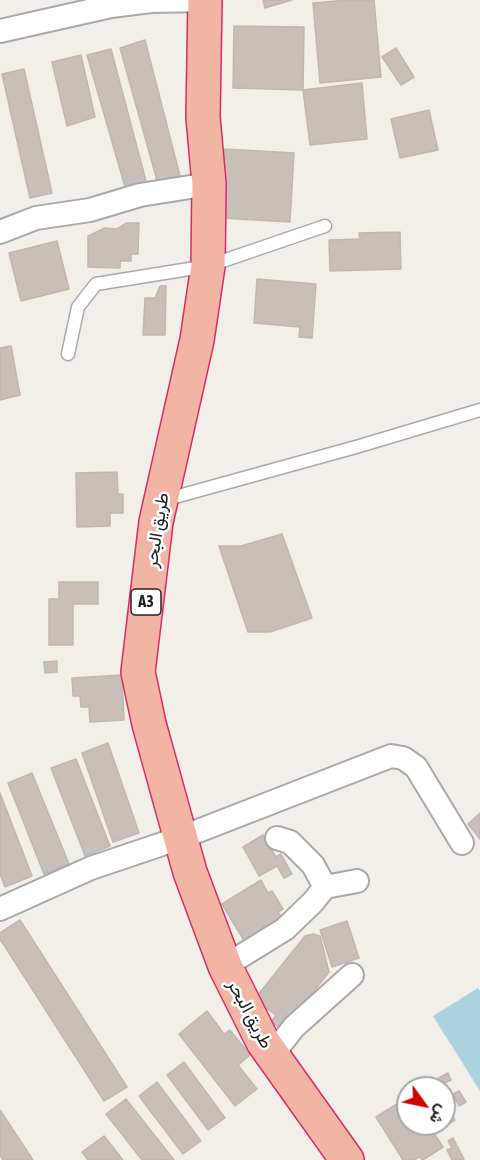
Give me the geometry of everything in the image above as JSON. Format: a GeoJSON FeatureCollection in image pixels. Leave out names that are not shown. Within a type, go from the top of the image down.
{"type":"FeatureCollection","features":[{"type":"Feature","properties":{"kind":"highway","name":"طريق البحر"},"geometry":{"type":"LineString","coordinates":[[205,0],[203,117],[208,184],[208,266],[197,340],[156,522],[138,672],[149,724],[190,872],[225,966],[263,1042],[347,1160]]}},
{"type":"Feature","properties":{"kind":"street"},"geometry":{"type":"LineString","coordinates":[[0,31],[111,6],[151,1],[205,0]]}},
{"type":"Feature","properties":{"kind":"street"},"geometry":{"type":"LineString","coordinates":[[0,232],[36,218],[90,210],[140,195],[208,184]]}},
{"type":"Feature","properties":{"kind":"street"},"geometry":{"type":"LineString","coordinates":[[0,909],[91,868],[180,838],[391,756],[403,758],[416,767],[462,843]]}},
{"type":"Feature","properties":{"kind":"street"},"geometry":{"type":"LineString","coordinates":[[277,838],[290,842],[313,865],[325,887]]}},
{"type":"Feature","properties":{"kind":"street"},"geometry":{"type":"LineString","coordinates":[[225,966],[285,929],[325,887],[357,881]]}},
{"type":"Feature","properties":{"kind":"street"},"geometry":{"type":"LineString","coordinates":[[272,1055],[294,1028],[352,975]]}},
{"type":"Feature","properties":{"kind":"lane"},"geometry":{"type":"LineString","coordinates":[[68,354],[78,307],[96,284],[208,266],[325,226]]}},
{"type":"Feature","properties":{"kind":"lane"},"geometry":{"type":"LineString","coordinates":[[161,501],[480,410]]}},
{"type":"Feature","properties":{"kind":"water"},"geometry":{"type":"Polygon","coordinates":[[[478,988],[480,991],[480,1091],[433,1016],[478,988]]]}},
{"type":"Feature","properties":{"kind":"building"},"geometry":{"type":"Polygon","coordinates":[[[263,0],[292,0],[265,8],[263,0]]]}},
{"type":"Feature","properties":{"kind":"building"},"geometry":{"type":"Polygon","coordinates":[[[374,0],[381,77],[320,83],[313,3],[374,0]]]}},
{"type":"Feature","properties":{"kind":"building"},"geometry":{"type":"Polygon","coordinates":[[[234,26],[304,27],[303,90],[233,88],[234,26]]]}},
{"type":"Feature","properties":{"kind":"building"},"geometry":{"type":"Polygon","coordinates":[[[145,40],[180,176],[158,184],[120,48],[145,40]]]}},
{"type":"Feature","properties":{"kind":"building"},"geometry":{"type":"Polygon","coordinates":[[[396,48],[414,77],[401,85],[382,57],[396,48]]]}},
{"type":"Feature","properties":{"kind":"building"},"geometry":{"type":"Polygon","coordinates":[[[111,49],[146,181],[125,187],[87,55],[111,49]]]}},
{"type":"Feature","properties":{"kind":"building"},"geometry":{"type":"Polygon","coordinates":[[[81,55],[95,117],[67,126],[52,62],[81,55]]]}},
{"type":"Feature","properties":{"kind":"building"},"geometry":{"type":"Polygon","coordinates":[[[24,69],[52,193],[30,198],[2,74],[24,69]]]}},
{"type":"Feature","properties":{"kind":"building"},"geometry":{"type":"Polygon","coordinates":[[[362,83],[367,139],[310,145],[303,90],[362,83]]]}},
{"type":"Feature","properties":{"kind":"building"},"geometry":{"type":"Polygon","coordinates":[[[429,110],[438,150],[400,158],[391,119],[429,110]]]}},
{"type":"Feature","properties":{"kind":"building"},"geometry":{"type":"Polygon","coordinates":[[[224,149],[294,153],[290,222],[220,218],[224,149]]]}},
{"type":"Feature","properties":{"kind":"building"},"geometry":{"type":"Polygon","coordinates":[[[126,223],[139,223],[138,254],[131,254],[131,261],[120,261],[120,268],[88,267],[88,236],[105,228],[117,229],[126,223]]]}},
{"type":"Feature","properties":{"kind":"building"},"geometry":{"type":"Polygon","coordinates":[[[400,232],[401,269],[330,271],[329,240],[360,239],[359,233],[400,232]]]}},
{"type":"Feature","properties":{"kind":"building"},"geometry":{"type":"Polygon","coordinates":[[[57,241],[69,289],[21,301],[9,253],[57,241]]]}},
{"type":"Feature","properties":{"kind":"building"},"geometry":{"type":"Polygon","coordinates":[[[257,279],[316,284],[312,338],[299,337],[300,327],[254,323],[257,279]]]}},
{"type":"Feature","properties":{"kind":"building"},"geometry":{"type":"Polygon","coordinates":[[[160,286],[166,286],[165,335],[143,335],[145,298],[155,298],[160,286]]]}},
{"type":"Feature","properties":{"kind":"building"},"geometry":{"type":"Polygon","coordinates":[[[11,346],[20,395],[0,400],[0,348],[11,346]]]}},
{"type":"Feature","properties":{"kind":"building"},"geometry":{"type":"Polygon","coordinates":[[[117,472],[118,494],[123,494],[123,513],[110,513],[110,526],[77,527],[76,473],[117,472]]]}},
{"type":"Feature","properties":{"kind":"building"},"geometry":{"type":"Polygon","coordinates":[[[282,534],[312,618],[270,632],[248,632],[219,546],[241,546],[282,534]]]}},
{"type":"Feature","properties":{"kind":"building"},"geometry":{"type":"Polygon","coordinates":[[[59,582],[98,582],[98,604],[73,604],[73,645],[49,645],[49,599],[59,599],[59,582]]]}},
{"type":"Feature","properties":{"kind":"building"},"geometry":{"type":"Polygon","coordinates":[[[57,661],[57,672],[45,673],[44,662],[57,661]]]}},
{"type":"Feature","properties":{"kind":"building"},"geometry":{"type":"Polygon","coordinates":[[[122,675],[124,720],[90,722],[89,707],[81,707],[80,696],[73,696],[72,678],[122,675]]]}},
{"type":"Feature","properties":{"kind":"building"},"geometry":{"type":"Polygon","coordinates":[[[108,743],[139,833],[113,842],[82,753],[108,743]]]}},
{"type":"Feature","properties":{"kind":"building"},"geometry":{"type":"Polygon","coordinates":[[[76,759],[110,846],[85,856],[51,768],[76,759]]]}},
{"type":"Feature","properties":{"kind":"building"},"geometry":{"type":"Polygon","coordinates":[[[32,773],[69,864],[44,874],[8,783],[32,773]]]}},
{"type":"Feature","properties":{"kind":"building"},"geometry":{"type":"Polygon","coordinates":[[[0,793],[32,876],[5,887],[0,874],[0,793]]]}},
{"type":"Feature","properties":{"kind":"building"},"geometry":{"type":"Polygon","coordinates":[[[480,813],[480,839],[468,824],[480,813]]]}},
{"type":"Feature","properties":{"kind":"building"},"geometry":{"type":"Polygon","coordinates":[[[263,835],[276,857],[281,854],[292,874],[284,878],[277,866],[259,876],[243,847],[263,835]]]}},
{"type":"Feature","properties":{"kind":"building"},"geometry":{"type":"Polygon","coordinates":[[[261,880],[268,893],[272,891],[283,909],[278,912],[284,921],[246,944],[222,904],[261,880]]]}},
{"type":"Feature","properties":{"kind":"building"},"geometry":{"type":"Polygon","coordinates":[[[20,920],[127,1087],[104,1101],[0,939],[0,933],[20,920]]]}},
{"type":"Feature","properties":{"kind":"building"},"geometry":{"type":"Polygon","coordinates":[[[347,921],[359,958],[332,967],[320,930],[347,921]]]}},
{"type":"Feature","properties":{"kind":"building"},"geometry":{"type":"Polygon","coordinates":[[[313,934],[320,936],[329,972],[287,1025],[281,1028],[271,1022],[276,1015],[254,1000],[305,936],[313,934]]]}},
{"type":"Feature","properties":{"kind":"building"},"geometry":{"type":"Polygon","coordinates":[[[207,1011],[224,1034],[230,1030],[250,1055],[238,1065],[257,1089],[235,1106],[179,1034],[207,1011]]]}},
{"type":"Feature","properties":{"kind":"building"},"geometry":{"type":"Polygon","coordinates":[[[184,1062],[225,1118],[208,1130],[167,1075],[184,1062]]]}},
{"type":"Feature","properties":{"kind":"building"},"geometry":{"type":"Polygon","coordinates":[[[157,1082],[201,1141],[183,1154],[139,1096],[157,1082]]]}},
{"type":"Feature","properties":{"kind":"building"},"geometry":{"type":"Polygon","coordinates":[[[459,1091],[466,1102],[459,1106],[456,1100],[456,1092],[459,1091]]]}},
{"type":"Feature","properties":{"kind":"building"},"geometry":{"type":"Polygon","coordinates":[[[126,1099],[174,1160],[142,1160],[106,1114],[126,1099]]]}},
{"type":"Feature","properties":{"kind":"building"},"geometry":{"type":"Polygon","coordinates":[[[396,1104],[396,1136],[436,1136],[443,1147],[423,1160],[419,1157],[414,1160],[403,1160],[376,1117],[396,1104]]]}},
{"type":"Feature","properties":{"kind":"building"},"geometry":{"type":"Polygon","coordinates":[[[0,1110],[33,1160],[3,1160],[0,1155],[0,1110]]]}},
{"type":"Feature","properties":{"kind":"building"},"geometry":{"type":"Polygon","coordinates":[[[104,1136],[123,1160],[88,1160],[82,1152],[104,1136]]]}},
{"type":"Feature","properties":{"kind":"building"},"geometry":{"type":"Polygon","coordinates":[[[453,1138],[464,1159],[462,1160],[452,1160],[447,1150],[452,1148],[448,1141],[453,1138]]]}}]}
